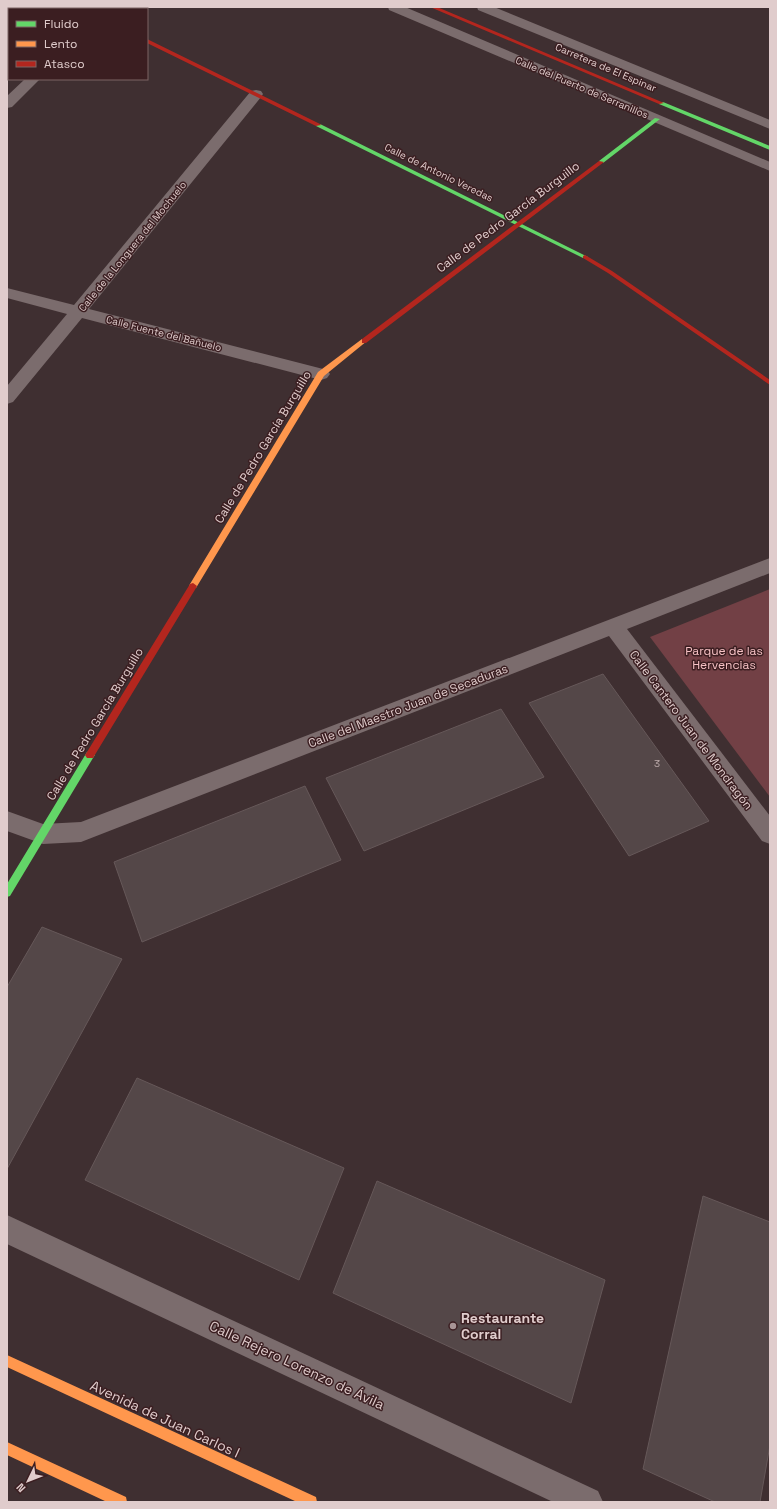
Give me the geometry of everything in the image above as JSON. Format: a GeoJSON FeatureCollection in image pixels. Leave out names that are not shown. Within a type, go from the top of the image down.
{"type":"FeatureCollection","features":[{"type":"Feature","properties":{"kind":"main road","name":"Carretera de El Espinar"},"geometry":{"type":"LineString","coordinates":[[433,7],[770,148]]}},
{"type":"Feature","properties":{"kind":"main road","name":"Calle de Antonio Veredas"},"geometry":{"type":"LineString","coordinates":[[148,40],[578,252],[610,272],[770,383]]}},
{"type":"Feature","properties":{"kind":"main road","name":"Calle de Pedro García Burguillo"},"geometry":{"type":"LineString","coordinates":[[7,893],[320,374],[657,119]]}},
{"type":"Feature","properties":{"kind":"main road","name":"Avenida de Juan Carlos I"},"geometry":{"type":"LineString","coordinates":[[7,1361],[311,1502]]}},
{"type":"Feature","properties":{"kind":"main road"},"geometry":{"type":"LineString","coordinates":[[7,1448],[121,1502]]}},
{"type":"Feature","properties":{"kind":"street","name":"Calle del Puerto de Serranillos"},"geometry":{"type":"LineString","coordinates":[[394,7],[770,167]]}},
{"type":"Feature","properties":{"kind":"street"},"geometry":{"type":"LineString","coordinates":[[483,7],[770,125]]}},
{"type":"Feature","properties":{"kind":"street"},"geometry":{"type":"LineString","coordinates":[[7,104],[32,80]]}},
{"type":"Feature","properties":{"kind":"street","name":"Calle de la Longuera del Mochuelo"},"geometry":{"type":"LineString","coordinates":[[7,398],[256,94]]}},
{"type":"Feature","properties":{"kind":"street","name":"Calle Fuente del Bañuelo"},"geometry":{"type":"LineString","coordinates":[[7,294],[320,374]]}},
{"type":"Feature","properties":{"kind":"street","name":"Calle del Maestro Juan de Secaduras"},"geometry":{"type":"LineString","coordinates":[[43,834],[82,832],[770,565]]}},
{"type":"Feature","properties":{"kind":"street","name":"Calle Cantero Juan de Mondragón"},"geometry":{"type":"LineString","coordinates":[[613,626],[770,834]]}},
{"type":"Feature","properties":{"kind":"street"},"geometry":{"type":"LineString","coordinates":[[7,821],[43,834]]}},
{"type":"Feature","properties":{"kind":"street","name":"Calle Rejero Lorenzo de Ávila"},"geometry":{"type":"LineString","coordinates":[[7,1229],[587,1502]]}},
{"type":"Feature","properties":{"kind":"green space","name":"Parque de las Hervencias"},"geometry":{"type":"Polygon","coordinates":[[[770,589],[770,797],[650,637],[770,589]]]}},
{"type":"Feature","properties":{"kind":"building"},"geometry":{"type":"Polygon","coordinates":[[[603,674],[709,821],[629,856],[529,703],[603,674]]]}},
{"type":"Feature","properties":{"kind":"building"},"geometry":{"type":"Polygon","coordinates":[[[501,709],[544,777],[364,851],[326,778],[501,709]]]}},
{"type":"Feature","properties":{"kind":"building"},"geometry":{"type":"Polygon","coordinates":[[[305,786],[341,860],[142,942],[114,862],[305,786]]]}},
{"type":"Feature","properties":{"kind":"building"},"geometry":{"type":"Polygon","coordinates":[[[42,927],[122,959],[7,1169],[7,987],[42,927]]]}},
{"type":"Feature","properties":{"kind":"building"},"geometry":{"type":"Polygon","coordinates":[[[137,1078],[344,1168],[299,1280],[85,1180],[137,1078]]]}},
{"type":"Feature","properties":{"kind":"building"},"geometry":{"type":"Polygon","coordinates":[[[377,1181],[605,1280],[571,1403],[333,1293],[377,1181]]]}},
{"type":"Feature","properties":{"kind":"building"},"geometry":{"type":"Polygon","coordinates":[[[703,1196],[770,1222],[770,1445],[760,1502],[715,1502],[643,1469],[703,1196]]]}},
{"type":"Feature","properties":{"kind":"traffic: fast"},"geometry":{"type":"LineString","coordinates":[[661,103],[770,148]]}},
{"type":"Feature","properties":{"kind":"traffic: fast"},"geometry":{"type":"LineString","coordinates":[[601,162],[657,119]]}},
{"type":"Feature","properties":{"kind":"traffic: fast"},"geometry":{"type":"LineString","coordinates":[[318,125],[585,257]]}},
{"type":"Feature","properties":{"kind":"traffic: fast"},"geometry":{"type":"LineString","coordinates":[[7,893],[90,755]]}},
{"type":"Feature","properties":{"kind":"traffic: slow"},"geometry":{"type":"LineString","coordinates":[[193,586],[321,374],[364,341]]}},
{"type":"Feature","properties":{"kind":"traffic: slow"},"geometry":{"type":"LineString","coordinates":[[7,1361],[311,1502]]}},
{"type":"Feature","properties":{"kind":"traffic: slow"},"geometry":{"type":"LineString","coordinates":[[7,1448],[121,1502]]}},
{"type":"Feature","properties":{"kind":"traffic: jam"},"geometry":{"type":"LineString","coordinates":[[433,7],[661,103]]}},
{"type":"Feature","properties":{"kind":"traffic: jam"},"geometry":{"type":"LineString","coordinates":[[148,41],[318,125]]}},
{"type":"Feature","properties":{"kind":"traffic: jam"},"geometry":{"type":"LineString","coordinates":[[364,341],[601,162]]}},
{"type":"Feature","properties":{"kind":"traffic: jam"},"geometry":{"type":"LineString","coordinates":[[585,257],[610,272],[770,383]]}},
{"type":"Feature","properties":{"kind":"traffic: jam"},"geometry":{"type":"LineString","coordinates":[[90,755],[193,586]]}},
{"type":"Feature","properties":{"kind":"place","name":"Restaurante Corral"},"geometry":{"type":"Point","coordinates":[453,1326]}}]}
